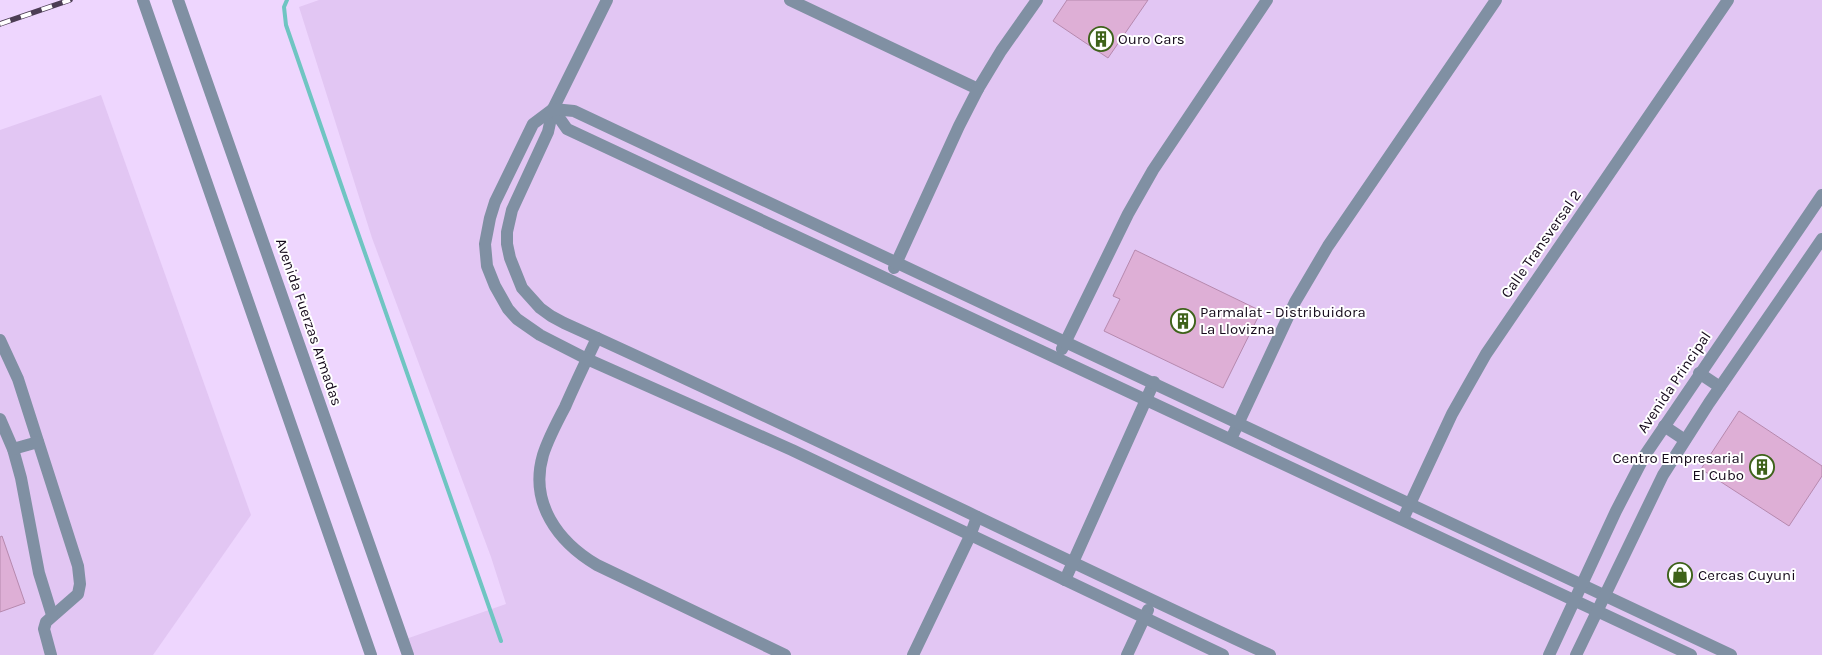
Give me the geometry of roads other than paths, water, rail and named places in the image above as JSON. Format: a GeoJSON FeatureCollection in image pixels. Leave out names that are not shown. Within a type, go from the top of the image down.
{"type":"FeatureCollection","features":[{"type":"Feature","properties":{"kind":"street"},"geometry":{"type":"LineString","coordinates":[[142,0],[371,655]]}},
{"type":"Feature","properties":{"kind":"street","name":"Avenida Fuerzas Armadas"},"geometry":{"type":"LineString","coordinates":[[178,0],[408,655]]}},
{"type":"Feature","properties":{"kind":"street"},"geometry":{"type":"LineString","coordinates":[[607,0],[553,110],[548,132],[512,210],[507,232],[507,244],[522,288],[551,316],[801,432],[1152,601],[1270,655]]}},
{"type":"Feature","properties":{"kind":"street"},"geometry":{"type":"LineString","coordinates":[[790,0],[978,89]]}},
{"type":"Feature","properties":{"kind":"street"},"geometry":{"type":"LineString","coordinates":[[889,278],[978,89],[1001,51],[1037,0]]}},
{"type":"Feature","properties":{"kind":"street"},"geometry":{"type":"LineString","coordinates":[[1058,358],[1128,214],[1153,170],[1267,0]]}},
{"type":"Feature","properties":{"kind":"street"},"geometry":{"type":"LineString","coordinates":[[1231,439],[1295,302],[1328,246],[1496,0]]}},
{"type":"Feature","properties":{"kind":"street","name":"Calle Transversal 2"},"geometry":{"type":"LineString","coordinates":[[1403,520],[1452,414],[1486,354],[1728,0]]}},
{"type":"Feature","properties":{"kind":"street"},"geometry":{"type":"LineString","coordinates":[[553,110],[567,129],[889,278],[1691,655]]}},
{"type":"Feature","properties":{"kind":"street"},"geometry":{"type":"LineString","coordinates":[[1223,655],[792,450],[587,359],[528,327],[508,309],[500,297],[490,276],[485,249],[488,225],[496,202],[533,124],[553,110],[574,111],[1154,382],[1731,655]]}},
{"type":"Feature","properties":{"kind":"street","name":"Avenida Principal"},"geometry":{"type":"LineString","coordinates":[[1549,655],[1628,486],[1645,455],[1699,373],[1822,195]]}},
{"type":"Feature","properties":{"kind":"street"},"geometry":{"type":"LineString","coordinates":[[496,202],[512,210]]}},
{"type":"Feature","properties":{"kind":"street"},"geometry":{"type":"LineString","coordinates":[[1576,655],[1655,488],[1720,387],[1822,239]]}},
{"type":"Feature","properties":{"kind":"street"},"geometry":{"type":"LineString","coordinates":[[597,338],[549,441],[540,471],[541,497],[562,539],[597,566],[785,655]]}},
{"type":"Feature","properties":{"kind":"street"},"geometry":{"type":"LineString","coordinates":[[0,340],[18,379],[78,566],[80,584],[78,594],[46,622],[44,629],[51,655]]}},
{"type":"Feature","properties":{"kind":"street"},"geometry":{"type":"LineString","coordinates":[[1699,373],[1720,387]]}},
{"type":"Feature","properties":{"kind":"street"},"geometry":{"type":"LineString","coordinates":[[1064,580],[1154,382]]}},
{"type":"Feature","properties":{"kind":"street"},"geometry":{"type":"LineString","coordinates":[[0,419],[13,449],[21,478],[39,573],[52,615]]}},
{"type":"Feature","properties":{"kind":"street"},"geometry":{"type":"LineString","coordinates":[[1664,426],[1685,440]]}},
{"type":"Feature","properties":{"kind":"street"},"geometry":{"type":"LineString","coordinates":[[792,450],[801,432]]}},
{"type":"Feature","properties":{"kind":"street"},"geometry":{"type":"LineString","coordinates":[[13,449],[38,442]]}},
{"type":"Feature","properties":{"kind":"street"},"geometry":{"type":"LineString","coordinates":[[913,655],[970,536],[977,517]]}},
{"type":"Feature","properties":{"kind":"street"},"geometry":{"type":"LineString","coordinates":[[1128,655],[1152,601]]}},
{"type":"Feature","properties":{"kind":"waterway"},"geometry":{"type":"LineString","coordinates":[[287,0],[284,7],[286,25],[501,641]]}},
{"type":"Feature","properties":{"kind":"railway"},"geometry":{"type":"LineString","coordinates":[[0,24],[70,0]]}},
{"type":"Feature","properties":{"kind":"place","name":"Ouro Cars"},"geometry":{"type":"Point","coordinates":[1101,39]}},
{"type":"Feature","properties":{"kind":"place","name":"Parmalat - Distribuidora La Llovizna"},"geometry":{"type":"Point","coordinates":[1183,321]}},
{"type":"Feature","properties":{"kind":"place","name":"Centro Empresarial El Cubo"},"geometry":{"type":"Point","coordinates":[1762,467]}},
{"type":"Feature","properties":{"kind":"place","name":"Cercas Cuyuni"},"geometry":{"type":"Point","coordinates":[1680,575]}}]}
